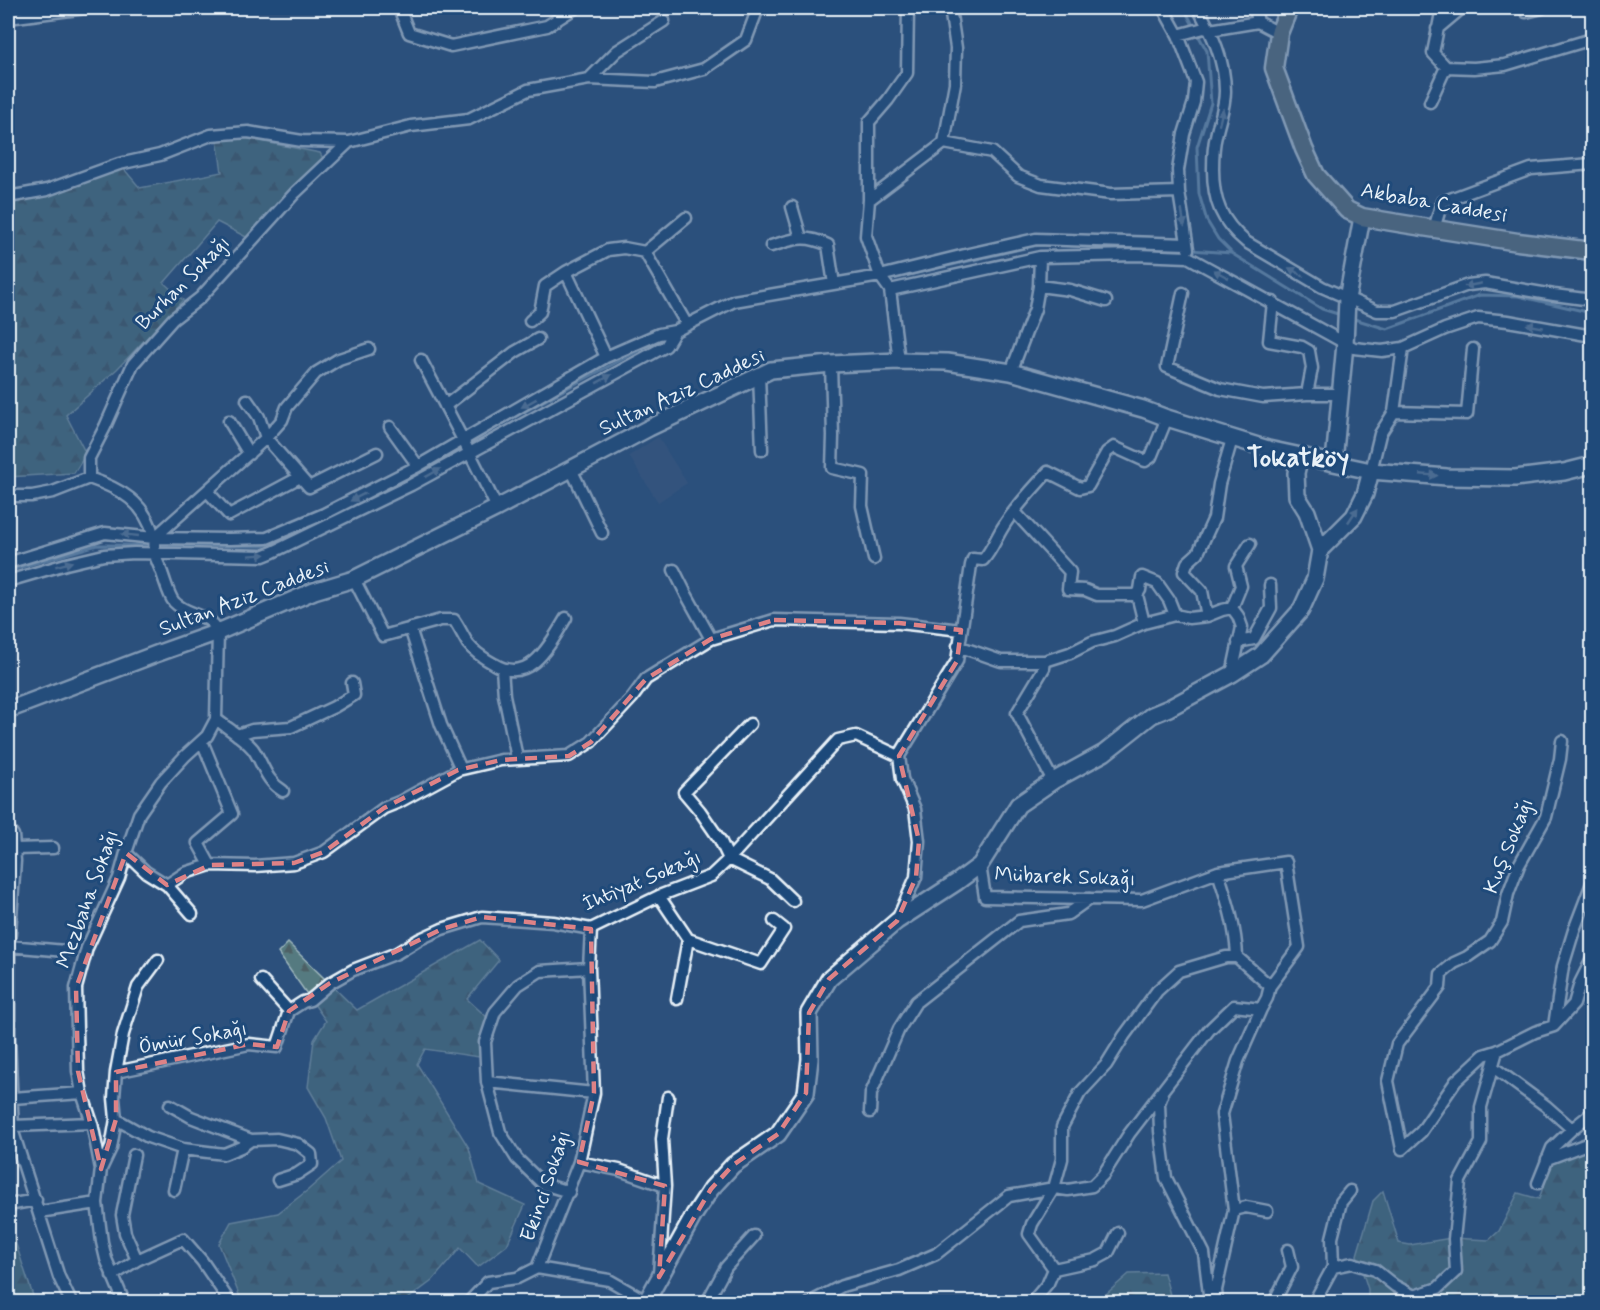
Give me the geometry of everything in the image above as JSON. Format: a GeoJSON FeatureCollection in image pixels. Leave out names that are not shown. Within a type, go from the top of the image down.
{"type":"FeatureCollection","features":[{"type":"Feature","properties":{"kind":"main road","name":"Akbaba Caddesi"},"geometry":{"type":"LineString","coordinates":[[1289,8],[1279,33],[1274,69],[1316,175],[1347,210],[1362,216],[1434,229],[1593,251]]}},
{"type":"Feature","properties":{"kind":"street"},"geometry":{"type":"LineString","coordinates":[[8,18],[86,8]]}},
{"type":"Feature","properties":{"kind":"street"},"geometry":{"type":"LineString","coordinates":[[399,8],[409,33],[451,46],[547,26],[575,8]]}},
{"type":"Feature","properties":{"kind":"street"},"geometry":{"type":"LineString","coordinates":[[8,197],[47,190],[119,164],[160,155],[211,135],[248,132],[302,141],[349,142],[411,126],[469,119],[528,90],[589,79],[655,82],[704,69],[746,40],[758,8]]}},
{"type":"Feature","properties":{"kind":"street"},"geometry":{"type":"LineString","coordinates":[[899,361],[890,290],[880,276],[866,236],[869,200],[869,122],[907,73],[908,8]]}},
{"type":"Feature","properties":{"kind":"street"},"geometry":{"type":"LineString","coordinates":[[869,200],[944,143],[955,83],[956,48],[950,8]]}},
{"type":"Feature","properties":{"kind":"street"},"geometry":{"type":"LineString","coordinates":[[1163,8],[1181,34],[1196,82],[1194,102],[1184,134],[1178,170],[1188,257]]}},
{"type":"Feature","properties":{"kind":"street"},"geometry":{"type":"LineString","coordinates":[[1198,8],[1221,62],[1224,78],[1224,103],[1214,146],[1216,200],[1223,217],[1237,235],[1256,249],[1347,302],[1377,311],[1395,311],[1468,285],[1485,283],[1554,296],[1593,300]]}},
{"type":"Feature","properties":{"kind":"street"},"geometry":{"type":"LineString","coordinates":[[1255,8],[1258,22]]}},
{"type":"Feature","properties":{"kind":"street"},"geometry":{"type":"LineString","coordinates":[[1442,8],[1433,53],[1446,67],[1474,68],[1505,65],[1593,39]]}},
{"type":"Feature","properties":{"kind":"street"},"geometry":{"type":"LineString","coordinates":[[1437,29],[1462,8]]}},
{"type":"Feature","properties":{"kind":"street"},"geometry":{"type":"LineString","coordinates":[[1526,12],[1542,8]]}},
{"type":"Feature","properties":{"kind":"street"},"geometry":{"type":"LineString","coordinates":[[589,79],[617,51],[664,21]]}},
{"type":"Feature","properties":{"kind":"street"},"geometry":{"type":"LineString","coordinates":[[1181,34],[1258,22],[1279,33]]}},
{"type":"Feature","properties":{"kind":"street"},"geometry":{"type":"LineString","coordinates":[[1430,102],[1446,67]]}},
{"type":"Feature","properties":{"kind":"street","name":"Burhan Sokağı"},"geometry":{"type":"LineString","coordinates":[[90,478],[89,458],[133,364],[173,319],[200,298],[295,193],[349,142]]}},
{"type":"Feature","properties":{"kind":"street"},"geometry":{"type":"LineString","coordinates":[[944,143],[992,153],[1018,176],[1041,185],[1111,194],[1179,192]]}},
{"type":"Feature","properties":{"kind":"street"},"geometry":{"type":"LineString","coordinates":[[1434,229],[1442,202],[1531,169],[1593,164]]}},
{"type":"Feature","properties":{"kind":"street"},"geometry":{"type":"LineString","coordinates":[[792,207],[801,238]]}},
{"type":"Feature","properties":{"kind":"street"},"geometry":{"type":"LineString","coordinates":[[1334,462],[1347,302],[1362,216]]}},
{"type":"Feature","properties":{"kind":"street"},"geometry":{"type":"LineString","coordinates":[[645,252],[686,218]]}},
{"type":"Feature","properties":{"kind":"street"},"geometry":{"type":"LineString","coordinates":[[771,246],[801,238],[815,239],[828,245],[834,284]]}},
{"type":"Feature","properties":{"kind":"street"},"geometry":{"type":"LineString","coordinates":[[8,563],[105,533],[154,538],[267,538],[324,514],[418,466],[606,357],[659,334],[675,331],[734,301],[880,276],[1036,239],[1187,243]]}},
{"type":"Feature","properties":{"kind":"street"},"geometry":{"type":"LineString","coordinates":[[530,321],[540,312],[545,286],[608,250],[624,248],[645,252],[687,325]]}},
{"type":"Feature","properties":{"kind":"street"},"geometry":{"type":"LineString","coordinates":[[890,290],[1040,257],[1137,255],[1188,257],[1345,338],[1354,348],[1382,351],[1403,348],[1445,329],[1478,318],[1593,336]]}},
{"type":"Feature","properties":{"kind":"street"},"geometry":{"type":"LineString","coordinates":[[1011,372],[1035,309],[1040,257]]}},
{"type":"Feature","properties":{"kind":"street"},"geometry":{"type":"LineString","coordinates":[[566,272],[606,357]]}},
{"type":"Feature","properties":{"kind":"street"},"geometry":{"type":"LineString","coordinates":[[1039,286],[1070,290],[1106,301]]}},
{"type":"Feature","properties":{"kind":"street"},"geometry":{"type":"LineString","coordinates":[[1183,293],[1167,367],[1220,389],[1263,397],[1339,394]]}},
{"type":"Feature","properties":{"kind":"street"},"geometry":{"type":"LineString","coordinates":[[1273,302],[1269,341],[1302,347],[1309,351],[1312,368],[1307,394]]}},
{"type":"Feature","properties":{"kind":"street"},"geometry":{"type":"LineString","coordinates":[[8,580],[104,555],[263,556],[411,485],[666,346],[675,331]]}},
{"type":"Feature","properties":{"kind":"street"},"geometry":{"type":"LineString","coordinates":[[445,406],[515,352],[538,339]]}},
{"type":"Feature","properties":{"kind":"street"},"geometry":{"type":"LineString","coordinates":[[1320,550],[1354,516],[1365,494],[1380,434],[1394,412],[1403,348]]}},
{"type":"Feature","properties":{"kind":"street"},"geometry":{"type":"LineString","coordinates":[[154,538],[266,438],[282,420],[287,407],[316,373],[339,359],[369,349]]}},
{"type":"Feature","properties":{"kind":"street"},"geometry":{"type":"LineString","coordinates":[[1394,412],[1467,414],[1473,349]]}},
{"type":"Feature","properties":{"kind":"street"},"geometry":{"type":"LineString","coordinates":[[422,360],[497,508]]}},
{"type":"Feature","properties":{"kind":"street","name":"Sultan Aziz Caddesi"},"geometry":{"type":"LineString","coordinates":[[8,710],[218,632],[314,591],[354,579],[497,508],[649,428],[771,370],[899,361],[947,362],[1011,372],[1143,409],[1232,439],[1371,471],[1447,477],[1515,478],[1564,472],[1593,465]]}},
{"type":"Feature","properties":{"kind":"street"},"geometry":{"type":"LineString","coordinates":[[831,364],[832,468],[862,475],[861,506],[874,559]]}},
{"type":"Feature","properties":{"kind":"street"},"geometry":{"type":"LineString","coordinates":[[759,375],[762,450]]}},
{"type":"Feature","properties":{"kind":"street"},"geometry":{"type":"LineString","coordinates":[[247,400],[259,417],[266,438],[309,487],[377,453]]}},
{"type":"Feature","properties":{"kind":"street"},"geometry":{"type":"LineString","coordinates":[[897,921],[916,877],[919,840],[915,808],[902,779],[899,756],[957,661],[971,565],[974,559],[983,560],[989,554],[1002,528],[1014,511],[1048,472],[1080,488],[1088,486],[1107,452],[1114,447],[1145,461],[1150,457],[1167,418]]}},
{"type":"Feature","properties":{"kind":"street"},"geometry":{"type":"LineString","coordinates":[[229,421],[249,454]]}},
{"type":"Feature","properties":{"kind":"street"},"geometry":{"type":"LineString","coordinates":[[390,427],[418,466]]}},
{"type":"Feature","properties":{"kind":"street"},"geometry":{"type":"LineString","coordinates":[[1207,616],[1202,591],[1184,572],[1187,563],[1198,553],[1214,518],[1219,484],[1232,439]]}},
{"type":"Feature","properties":{"kind":"street"},"geometry":{"type":"LineString","coordinates":[[537,1268],[609,1280],[646,1302],[711,1189],[734,1165],[778,1134],[806,1093],[810,1059],[809,1013],[829,979],[897,921],[980,865],[1018,806],[1053,781],[1104,753],[1152,715],[1232,674],[1261,655],[1301,610],[1315,579],[1320,550],[1307,512],[1297,496],[1296,473],[1300,456]]}},
{"type":"Feature","properties":{"kind":"street"},"geometry":{"type":"LineString","coordinates":[[571,469],[602,533]]}},
{"type":"Feature","properties":{"kind":"street"},"geometry":{"type":"LineString","coordinates":[[208,492],[229,514],[300,477]]}},
{"type":"Feature","properties":{"kind":"street"},"geometry":{"type":"LineString","coordinates":[[8,496],[53,492],[90,478],[114,487],[135,501],[146,517],[154,538],[154,554],[174,602],[204,617],[215,625],[218,632],[216,719],[252,748],[267,777],[275,786],[283,790]]}},
{"type":"Feature","properties":{"kind":"street"},"geometry":{"type":"LineString","coordinates":[[1014,511],[1070,572],[1068,589],[1085,590],[1097,595],[1137,595]]}},
{"type":"Feature","properties":{"kind":"street"},"geometry":{"type":"LineString","coordinates":[[1232,608],[1241,586],[1236,566],[1250,544]]}},
{"type":"Feature","properties":{"kind":"street"},"geometry":{"type":"LineString","coordinates":[[674,570],[711,639]]}},
{"type":"Feature","properties":{"kind":"street"},"geometry":{"type":"LineString","coordinates":[[1144,623],[1137,595],[1142,577],[1157,584],[1169,600],[1175,615]]}},
{"type":"Feature","properties":{"kind":"street"},"geometry":{"type":"LineString","coordinates":[[354,579],[383,636],[441,620],[454,620],[469,645],[482,657],[502,669],[518,671],[528,668],[548,647],[566,618]]}},
{"type":"Feature","properties":{"kind":"street"},"geometry":{"type":"LineString","coordinates":[[1238,642],[1254,639],[1271,608],[1270,585]]}},
{"type":"Feature","properties":{"kind":"street"},"geometry":{"type":"LineString","coordinates":[[958,646],[1001,661],[1045,661],[1144,623],[1175,615],[1189,618],[1207,616],[1232,608]]}},
{"type":"Feature","properties":{"kind":"street"},"geometry":{"type":"LineString","coordinates":[[1232,608],[1242,627],[1232,674]]}},
{"type":"Feature","properties":{"kind":"street"},"geometry":{"type":"LineString","coordinates":[[167,885],[185,873],[210,865],[255,866],[294,863],[324,852],[384,808],[461,769],[517,758],[568,756],[591,742],[632,698],[646,679],[711,639],[774,620],[899,623],[961,630]]}},
{"type":"Feature","properties":{"kind":"street"},"geometry":{"type":"LineString","coordinates":[[410,628],[441,725],[461,769]]}},
{"type":"Feature","properties":{"kind":"street"},"geometry":{"type":"LineString","coordinates":[[1045,661],[1044,668],[1017,713],[1053,781]]}},
{"type":"Feature","properties":{"kind":"street"},"geometry":{"type":"LineString","coordinates":[[502,669],[504,695],[517,758]]}},
{"type":"Feature","properties":{"kind":"street"},"geometry":{"type":"LineString","coordinates":[[237,735],[252,730],[291,727],[354,695],[352,683]]}},
{"type":"Feature","properties":{"kind":"street","name":"Mezbaha Sokağı"},"geometry":{"type":"LineString","coordinates":[[124,1302],[112,1276],[102,1242],[97,1203],[101,1169],[78,1071],[76,988],[87,948],[119,878],[139,813],[161,782],[202,741],[216,719]]}},
{"type":"Feature","properties":{"kind":"street"},"geometry":{"type":"LineString","coordinates":[[750,724],[684,792],[720,840],[729,859],[770,879],[793,901]]}},
{"type":"Feature","properties":{"kind":"street","name":"İhtiyat Sokağı"},"geometry":{"type":"LineString","coordinates":[[289,1011],[310,1000],[330,983],[353,970],[397,953],[442,928],[482,917],[553,922],[591,928],[659,896],[711,876],[838,740],[856,736],[899,756]]}},
{"type":"Feature","properties":{"kind":"street"},"geometry":{"type":"LineString","coordinates":[[202,741],[232,814],[198,843],[210,865]]}},
{"type":"Feature","properties":{"kind":"street","name":"Kuş Sokağı"},"geometry":{"type":"LineString","coordinates":[[1497,1051],[1484,1055],[1456,1081],[1421,1132],[1402,1149],[1388,1081],[1397,1044],[1440,987],[1441,974],[1454,963],[1490,941],[1502,922],[1508,894],[1519,865],[1545,816],[1560,759],[1562,741]]}},
{"type":"Feature","properties":{"kind":"street"},"geometry":{"type":"LineString","coordinates":[[8,828],[13,835],[15,861],[9,946],[11,1130],[36,1200],[59,1276],[71,1302]]}},
{"type":"Feature","properties":{"kind":"street"},"geometry":{"type":"LineString","coordinates":[[14,849],[53,848]]}},
{"type":"Feature","properties":{"kind":"street"},"geometry":{"type":"LineString","coordinates":[[126,853],[146,872],[167,885],[192,914]]}},
{"type":"Feature","properties":{"kind":"street","name":"Mübarek Sokağı"},"geometry":{"type":"LineString","coordinates":[[980,865],[985,897],[1142,900],[1218,872],[1286,862],[1299,947],[1270,986]]}},
{"type":"Feature","properties":{"kind":"street"},"geometry":{"type":"LineString","coordinates":[[1218,872],[1236,936],[1237,957]]}},
{"type":"Feature","properties":{"kind":"street"},"geometry":{"type":"LineString","coordinates":[[1554,1026],[1563,966],[1574,930],[1593,883]]}},
{"type":"Feature","properties":{"kind":"street"},"geometry":{"type":"LineString","coordinates":[[659,896],[688,939],[761,964],[784,929],[774,921]]}},
{"type":"Feature","properties":{"kind":"street"},"geometry":{"type":"LineString","coordinates":[[870,1112],[871,1093],[899,1029],[916,1002],[1019,921],[1068,914],[1089,899]]}},
{"type":"Feature","properties":{"kind":"street","name":"Ekinci Sokağı"},"geometry":{"type":"LineString","coordinates":[[469,1302],[488,1282],[517,1278],[537,1268],[579,1162],[594,1093],[589,968],[591,928]]}},
{"type":"Feature","properties":{"kind":"street"},"geometry":{"type":"LineString","coordinates":[[677,999],[688,939]]}},
{"type":"Feature","properties":{"kind":"street"},"geometry":{"type":"LineString","coordinates":[[9,946],[65,951]]}},
{"type":"Feature","properties":{"kind":"street"},"geometry":{"type":"LineString","coordinates":[[1054,1269],[1029,1234],[1032,1224],[1054,1188],[1062,1159],[1062,1127],[1080,1094],[1106,1065],[1157,991],[1179,972],[1226,957],[1237,957],[1270,986],[1268,998],[1238,1061],[1222,1114],[1234,1210],[1216,1290],[1217,1302]]}},
{"type":"Feature","properties":{"kind":"street"},"geometry":{"type":"LineString","coordinates":[[1333,1267],[1352,1263],[1375,1270],[1395,1286],[1414,1296],[1438,1288],[1456,1271],[1454,1239],[1460,1181],[1481,1142],[1481,1107],[1497,1051],[1535,1032],[1554,1026],[1574,1004],[1580,983],[1593,959]]}},
{"type":"Feature","properties":{"kind":"street"},"geometry":{"type":"LineString","coordinates":[[101,1169],[111,1148],[116,1119],[114,1098],[116,1072],[123,1034],[138,987],[158,960]]}},
{"type":"Feature","properties":{"kind":"street"},"geometry":{"type":"LineString","coordinates":[[568,1192],[543,1184],[517,1159],[500,1132],[487,1082],[485,1042],[495,1012],[518,985],[540,972],[589,968]]}},
{"type":"Feature","properties":{"kind":"street"},"geometry":{"type":"LineString","coordinates":[[261,980],[289,1011]]}},
{"type":"Feature","properties":{"kind":"street"},"geometry":{"type":"LineString","coordinates":[[811,1302],[842,1287],[899,1270],[936,1254],[1009,1196],[1054,1188],[1068,1190],[1092,1186],[1103,1175],[1129,1134],[1209,1030],[1234,1006],[1261,1009]]}},
{"type":"Feature","properties":{"kind":"street","name":"Ömür Sokağı"},"geometry":{"type":"LineString","coordinates":[[116,1072],[249,1044],[277,1047],[289,1011]]}},
{"type":"Feature","properties":{"kind":"street"},"geometry":{"type":"LineString","coordinates":[[1493,1067],[1546,1106],[1572,1129]]}},
{"type":"Feature","properties":{"kind":"street"},"geometry":{"type":"LineString","coordinates":[[487,1082],[594,1093]]}},
{"type":"Feature","properties":{"kind":"street"},"geometry":{"type":"LineString","coordinates":[[1163,1092],[1160,1103],[1160,1131],[1166,1178],[1204,1253],[1212,1302]]}},
{"type":"Feature","properties":{"kind":"street"},"geometry":{"type":"LineString","coordinates":[[12,1098],[82,1093]]}},
{"type":"Feature","properties":{"kind":"street"},"geometry":{"type":"LineString","coordinates":[[659,1278],[664,1221],[662,1139],[668,1097]]}},
{"type":"Feature","properties":{"kind":"street"},"geometry":{"type":"LineString","coordinates":[[170,1105],[191,1117],[251,1140],[277,1139],[298,1144],[311,1154],[312,1164],[297,1174],[278,1180]]}},
{"type":"Feature","properties":{"kind":"street"},"geometry":{"type":"LineString","coordinates":[[1538,1183],[1552,1148],[1593,1113]]}},
{"type":"Feature","properties":{"kind":"street"},"geometry":{"type":"LineString","coordinates":[[116,1119],[148,1137],[183,1149],[224,1154],[251,1140]]}},
{"type":"Feature","properties":{"kind":"street"},"geometry":{"type":"LineString","coordinates":[[11,1130],[92,1123]]}},
{"type":"Feature","properties":{"kind":"street"},"geometry":{"type":"LineString","coordinates":[[1547,1159],[1589,1144]]}},
{"type":"Feature","properties":{"kind":"street"},"geometry":{"type":"LineString","coordinates":[[174,1190],[183,1149]]}},
{"type":"Feature","properties":{"kind":"street"},"geometry":{"type":"LineString","coordinates":[[134,1155],[122,1215],[123,1225],[137,1260]]}},
{"type":"Feature","properties":{"kind":"street"},"geometry":{"type":"LineString","coordinates":[[579,1162],[619,1170],[664,1186]]}},
{"type":"Feature","properties":{"kind":"street"},"geometry":{"type":"LineString","coordinates":[[1314,1302],[1333,1267],[1332,1238],[1341,1202],[1350,1191]]}},
{"type":"Feature","properties":{"kind":"street"},"geometry":{"type":"LineString","coordinates":[[8,1205],[36,1200]]}},
{"type":"Feature","properties":{"kind":"street"},"geometry":{"type":"LineString","coordinates":[[39,1212],[97,1203]]}},
{"type":"Feature","properties":{"kind":"street"},"geometry":{"type":"LineString","coordinates":[[1234,1210],[1246,1207],[1267,1211]]}},
{"type":"Feature","properties":{"kind":"street"},"geometry":{"type":"LineString","coordinates":[[1054,1269],[1095,1260],[1108,1253],[1118,1233]]}},
{"type":"Feature","properties":{"kind":"street"},"geometry":{"type":"LineString","coordinates":[[706,1302],[726,1267],[754,1236]]}},
{"type":"Feature","properties":{"kind":"street"},"geometry":{"type":"LineString","coordinates":[[112,1276],[137,1260],[183,1239],[202,1261],[230,1302]]}},
{"type":"Feature","properties":{"kind":"street"},"geometry":{"type":"LineString","coordinates":[[1274,1302],[1292,1267],[1288,1250]]}},
{"type":"Feature","properties":{"kind":"street"},"geometry":{"type":"LineString","coordinates":[[1032,1302],[1048,1283],[1054,1269]]}},
{"type":"Feature","properties":{"kind":"highlighted area"},"geometry":{"type":"Polygon","coordinates":[[[774,620],[899,623],[961,630],[957,661],[899,756],[919,841],[916,877],[897,921],[829,979],[809,1013],[806,1093],[778,1134],[733,1165],[711,1189],[659,1277],[665,1186],[579,1162],[594,1093],[591,929],[482,917],[442,929],[330,983],[289,1011],[277,1047],[249,1044],[116,1072],[116,1119],[101,1169],[78,1071],[76,988],[126,853],[167,885],[210,865],[294,863],[324,852],[384,808],[458,770],[501,760],[569,756],[591,742],[646,679],[711,639],[774,620]]]}},
{"type":"Feature","properties":{"kind":"shaded area"},"geometry":{"type":"Polygon","coordinates":[[[658,437],[687,483],[658,502],[629,456],[658,437]]]}},
{"type":"Feature","properties":{"kind":"green space"},"geometry":{"type":"Polygon","coordinates":[[[240,137],[320,153],[326,164],[252,240],[217,222],[164,283],[183,300],[117,369],[66,415],[86,454],[74,473],[8,477],[8,197],[29,195],[124,169],[140,188],[222,172],[217,139],[240,137]]]}},
{"type":"Feature","properties":{"kind":"green space"},"geometry":{"type":"Polygon","coordinates":[[[480,940],[499,960],[467,999],[491,1021],[479,1057],[425,1049],[417,1064],[469,1148],[479,1184],[525,1205],[507,1245],[478,1267],[460,1248],[432,1281],[407,1302],[242,1302],[219,1244],[231,1222],[278,1213],[341,1161],[326,1118],[308,1087],[314,1040],[326,1021],[278,953],[288,943],[357,1010],[480,940]]]}},
{"type":"Feature","properties":{"kind":"green space"},"geometry":{"type":"Polygon","coordinates":[[[1592,1148],[1592,1302],[1368,1302],[1368,1289],[1357,1255],[1373,1201],[1383,1191],[1399,1243],[1410,1245],[1451,1238],[1489,1240],[1499,1231],[1518,1193],[1539,1199],[1551,1164],[1576,1152],[1592,1148]]]}},
{"type":"Feature","properties":{"kind":"green space"},"geometry":{"type":"Polygon","coordinates":[[[10,1226],[35,1302],[8,1302],[8,1228],[10,1226]]]}},
{"type":"Feature","properties":{"kind":"green space"},"geometry":{"type":"Polygon","coordinates":[[[1164,1273],[1172,1302],[1097,1302],[1129,1274],[1164,1273]]]}},
{"type":"Feature","properties":{"kind":"waterway"},"geometry":{"type":"LineString","coordinates":[[1184,8],[1194,27]]}},
{"type":"Feature","properties":{"kind":"waterway"},"geometry":{"type":"LineString","coordinates":[[1197,33],[1207,51],[1211,103],[1197,147],[1199,194],[1207,221],[1218,239],[1231,252]]}},
{"type":"Feature","properties":{"kind":"waterway"},"geometry":{"type":"LineString","coordinates":[[896,278],[1038,245],[1083,246]]}},
{"type":"Feature","properties":{"kind":"waterway"},"geometry":{"type":"LineString","coordinates":[[1170,249],[1184,250]]}},
{"type":"Feature","properties":{"kind":"waterway"},"geometry":{"type":"LineString","coordinates":[[1191,250],[1231,253],[1322,309],[1341,315]]}},
{"type":"Feature","properties":{"kind":"waterway"},"geometry":{"type":"LineString","coordinates":[[1351,318],[1387,329],[1480,295],[1518,296],[1592,313]]}},
{"type":"Feature","properties":{"kind":"waterway"},"geometry":{"type":"LineString","coordinates":[[454,451],[665,337]]}},
{"type":"Feature","properties":{"kind":"waterway"},"geometry":{"type":"LineString","coordinates":[[8,571],[97,545],[264,546],[282,537]]}},
{"type":"Feature","properties":{"kind":"district","name":"Tokatköy"},"geometry":{"type":"Point","coordinates":[1298,458]}}]}
